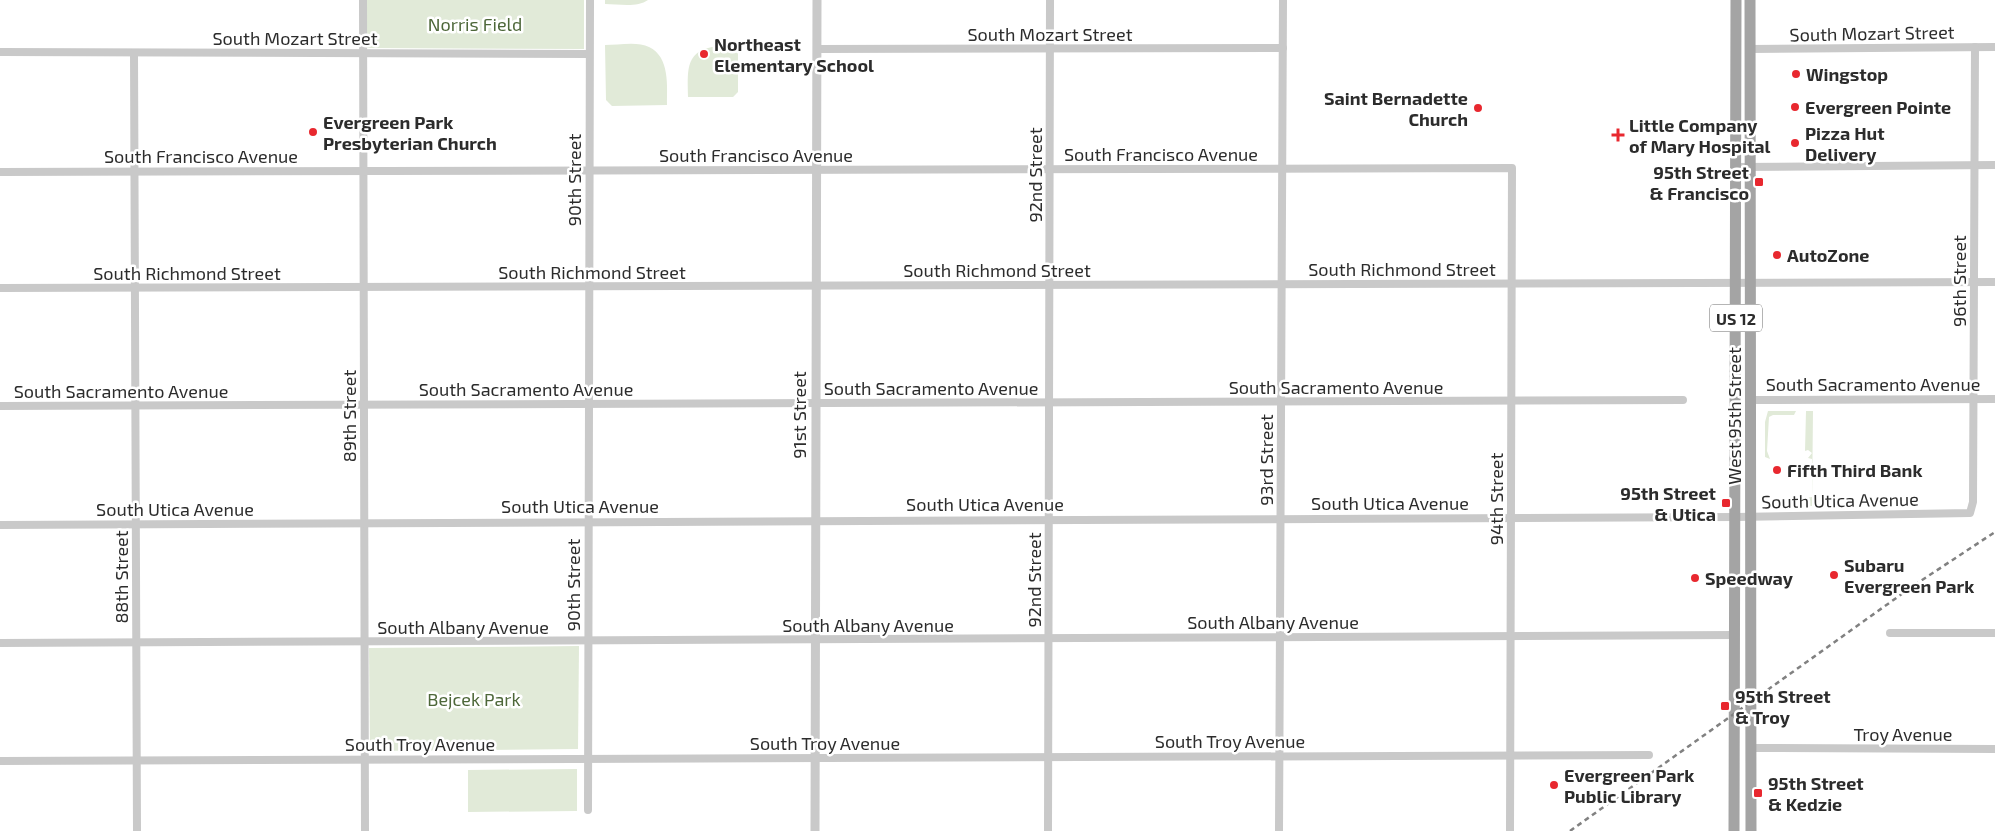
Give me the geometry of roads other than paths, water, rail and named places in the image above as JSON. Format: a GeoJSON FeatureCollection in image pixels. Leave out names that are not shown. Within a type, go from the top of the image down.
{"type":"FeatureCollection","features":[{"type":"Feature","properties":{"kind":"main road","name":"West 95th Street"},"geometry":{"type":"LineString","coordinates":[[1734,831],[1736,0]]}},
{"type":"Feature","properties":{"kind":"main road","name":"West 95th Street"},"geometry":{"type":"LineString","coordinates":[[1750,0],[1751,831]]}},
{"type":"Feature","properties":{"kind":"street","name":"89th Street"},"geometry":{"type":"LineString","coordinates":[[363,0],[365,831]]}},
{"type":"Feature","properties":{"kind":"street","name":"90th Street"},"geometry":{"type":"LineString","coordinates":[[588,810],[590,0]]}},
{"type":"Feature","properties":{"kind":"street","name":"91st Street"},"geometry":{"type":"LineString","coordinates":[[815,831],[817,0]]}},
{"type":"Feature","properties":{"kind":"street","name":"92nd Street"},"geometry":{"type":"LineString","coordinates":[[1048,831],[1050,0]]}},
{"type":"Feature","properties":{"kind":"street","name":"93rd Street"},"geometry":{"type":"LineString","coordinates":[[1279,831],[1283,0]]}},
{"type":"Feature","properties":{"kind":"street","name":"96th Street"},"geometry":{"type":"LineString","coordinates":[[1970,513],[1973,502],[1974,47]]}},
{"type":"Feature","properties":{"kind":"street","name":"South Mozart Street"},"geometry":{"type":"LineString","coordinates":[[1750,49],[1995,47]]}},
{"type":"Feature","properties":{"kind":"street","name":"South Mozart Street"},"geometry":{"type":"LineString","coordinates":[[817,49],[1283,48]]}},
{"type":"Feature","properties":{"kind":"street","name":"South Mozart Street"},"geometry":{"type":"LineString","coordinates":[[0,52],[590,54]]}},
{"type":"Feature","properties":{"kind":"street","name":"88th Street"},"geometry":{"type":"LineString","coordinates":[[134,52],[137,831]]}},
{"type":"Feature","properties":{"kind":"street"},"geometry":{"type":"LineString","coordinates":[[1736,167],[1995,165]]}},
{"type":"Feature","properties":{"kind":"street","name":"South Francisco Avenue"},"geometry":{"type":"LineString","coordinates":[[0,172],[1512,168]]}},
{"type":"Feature","properties":{"kind":"street","name":"94th Street"},"geometry":{"type":"LineString","coordinates":[[1510,831],[1512,168]]}},
{"type":"Feature","properties":{"kind":"street","name":"South Richmond Street"},"geometry":{"type":"LineString","coordinates":[[0,288],[1995,282]]}},
{"type":"Feature","properties":{"kind":"street","name":"South Sacramento Avenue"},"geometry":{"type":"LineString","coordinates":[[1751,400],[1995,399]]}},
{"type":"Feature","properties":{"kind":"street","name":"South Sacramento Avenue"},"geometry":{"type":"LineString","coordinates":[[0,406],[1683,400]]}},
{"type":"Feature","properties":{"kind":"street","name":"South Utica Avenue"},"geometry":{"type":"LineString","coordinates":[[0,525],[1736,517],[1970,513]]}},
{"type":"Feature","properties":{"kind":"street"},"geometry":{"type":"LineString","coordinates":[[1890,633],[1995,633]]}},
{"type":"Feature","properties":{"kind":"street","name":"South Albany Avenue"},"geometry":{"type":"LineString","coordinates":[[0,644],[1735,635]]}},
{"type":"Feature","properties":{"kind":"street","name":"Troy Avenue"},"geometry":{"type":"LineString","coordinates":[[1751,748],[1995,749]]}},
{"type":"Feature","properties":{"kind":"street","name":"South Troy Avenue"},"geometry":{"type":"LineString","coordinates":[[0,761],[1649,755]]}},
{"type":"Feature","properties":{"kind":"railway"},"geometry":{"type":"LineString","coordinates":[[1570,831],[1913,586],[1995,532]]}},
{"type":"Feature","properties":{"kind":"place","name":"Northeast Elementary School"},"geometry":{"type":"Point","coordinates":[704,54]}},
{"type":"Feature","properties":{"kind":"place","name":"Wingstop"},"geometry":{"type":"Point","coordinates":[1796,74]}},
{"type":"Feature","properties":{"kind":"place","name":"Evergreen Pointe"},"geometry":{"type":"Point","coordinates":[1795,107]}},
{"type":"Feature","properties":{"kind":"place","name":"Saint Bernadette Church"},"geometry":{"type":"Point","coordinates":[1478,108]}},
{"type":"Feature","properties":{"kind":"place","name":"Evergreen Park Presbyterian Church"},"geometry":{"type":"Point","coordinates":[313,132]}},
{"type":"Feature","properties":{"kind":"place","name":"Little Company of Mary Hospital"},"geometry":{"type":"Point","coordinates":[1618,135]}},
{"type":"Feature","properties":{"kind":"place","name":"Pizza Hut Delivery"},"geometry":{"type":"Point","coordinates":[1795,143]}},
{"type":"Feature","properties":{"kind":"place","name":"95th Street & Francisco"},"geometry":{"type":"Point","coordinates":[1759,182]}},
{"type":"Feature","properties":{"kind":"place","name":"AutoZone"},"geometry":{"type":"Point","coordinates":[1777,255]}},
{"type":"Feature","properties":{"kind":"place","name":"Fifth Third Bank"},"geometry":{"type":"Point","coordinates":[1777,470]}},
{"type":"Feature","properties":{"kind":"place","name":"95th Street & Utica"},"geometry":{"type":"Point","coordinates":[1726,503]}},
{"type":"Feature","properties":{"kind":"place","name":"Subaru Evergreen Park"},"geometry":{"type":"Point","coordinates":[1834,575]}},
{"type":"Feature","properties":{"kind":"place","name":"Speedway"},"geometry":{"type":"Point","coordinates":[1695,578]}},
{"type":"Feature","properties":{"kind":"place","name":"95th Street & Troy"},"geometry":{"type":"Point","coordinates":[1725,706]}},
{"type":"Feature","properties":{"kind":"place","name":"Evergreen Park Public Library"},"geometry":{"type":"Point","coordinates":[1554,785]}},
{"type":"Feature","properties":{"kind":"place","name":"95th Street & Kedzie"},"geometry":{"type":"Point","coordinates":[1758,793]}},
{"type":"Feature","properties":{"kind":"park label","name":"Norris Field"},"geometry":{"type":"Point","coordinates":[475,24]}},
{"type":"Feature","properties":{"kind":"park label","name":"Bejcek Park"},"geometry":{"type":"Point","coordinates":[474,699]}}]}
